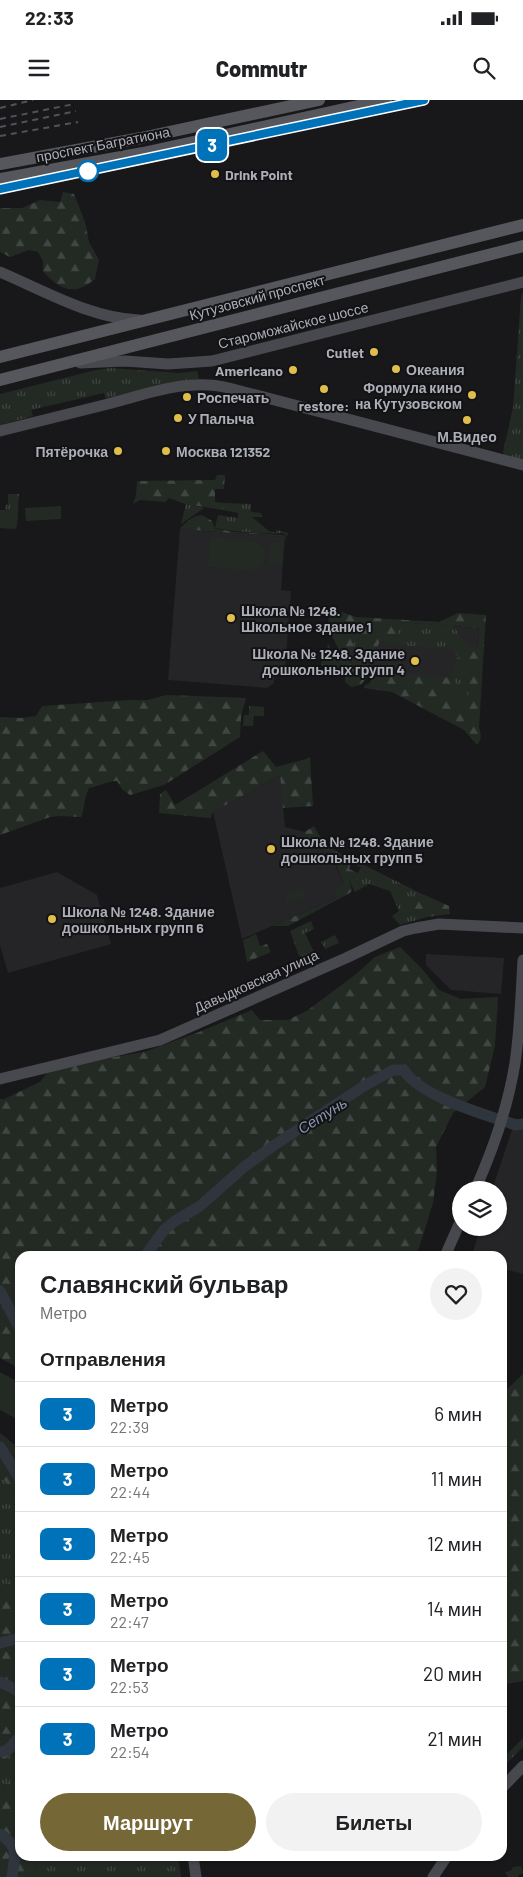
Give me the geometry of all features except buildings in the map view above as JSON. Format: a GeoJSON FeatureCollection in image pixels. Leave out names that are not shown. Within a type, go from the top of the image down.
{"type":"FeatureCollection","features":[{"type":"Feature","properties":{"kind":"main road","name":"проспект Багратиона"},"geometry":{"type":"LineString","coordinates":[[0,164],[141,138],[319,100]]}},
{"type":"Feature","properties":{"kind":"main road","name":"проспект Багратиона"},"geometry":{"type":"LineString","coordinates":[[0,179],[143,153],[386,100]]}},
{"type":"Feature","properties":{"kind":"main road","name":"Кутузовский проспект"},"geometry":{"type":"LineString","coordinates":[[0,357],[523,225]]}},
{"type":"Feature","properties":{"kind":"main road","name":"Кутузовский проспект"},"geometry":{"type":"LineString","coordinates":[[0,380],[304,300],[523,246]]}},
{"type":"Feature","properties":{"kind":"street"},"geometry":{"type":"LineString","coordinates":[[0,272],[89,311],[116,318],[146,320]]}},
{"type":"Feature","properties":{"kind":"street","name":"Староможайское шоссе"},"geometry":{"type":"LineString","coordinates":[[67,363],[125,361],[168,364],[212,361],[523,282]]}},
{"type":"Feature","properties":{"kind":"street"},"geometry":{"type":"LineString","coordinates":[[0,431],[165,390],[194,384],[208,384],[523,465]]}},
{"type":"Feature","properties":{"kind":"street","name":"Давыдковская улица"},"geometry":{"type":"LineString","coordinates":[[0,1079],[160,1040],[403,931],[439,924],[523,928]]}},
{"type":"Feature","properties":{"kind":"street"},"geometry":{"type":"LineString","coordinates":[[479,1181],[496,1139],[507,1100],[517,1047],[523,960]]}},
{"type":"Feature","properties":{"kind":"street"},"geometry":{"type":"LineString","coordinates":[[447,1251],[454,1236]]}},
{"type":"Feature","properties":{"kind":"street"},"geometry":{"type":"LineString","coordinates":[[507,1783],[523,1766]]}},
{"type":"Feature","properties":{"kind":"street"},"geometry":{"type":"LineString","coordinates":[[194,1861],[196,1877]]}},
{"type":"Feature","properties":{"kind":"street"},"geometry":{"type":"LineString","coordinates":[[433,1877],[444,1861]]}},
{"type":"Feature","properties":{"kind":"shaded area","name":"Школа № 1248. Школьное здание 1"},"geometry":{"type":"Polygon","coordinates":[[[180,529],[285,537],[281,590],[291,591],[285,669],[275,668],[274,683],[267,688],[168,680],[180,529]]]}},
{"type":"Feature","properties":{"kind":"shaded area","name":"Школа № 1248. Здание дошкольных групп 4"},"geometry":{"type":"Polygon","coordinates":[[[355,620],[479,628],[473,711],[390,675],[352,673],[355,620]]]}},
{"type":"Feature","properties":{"kind":"shaded area","name":"Школа № 1248. Здание дошкольных групп 5"},"geometry":{"type":"Polygon","coordinates":[[[280,775],[285,827],[305,832],[308,841],[332,857],[348,893],[242,939],[213,812],[280,775]]]}},
{"type":"Feature","properties":{"kind":"shaded area","name":"Школа № 1248. Здание дошкольных групп 6"},"geometry":{"type":"Polygon","coordinates":[[[57,872],[97,895],[111,944],[8,973],[0,945],[0,888],[57,872]]]}},
{"type":"Feature","properties":{"kind":"shaded area"},"geometry":{"type":"Polygon","coordinates":[[[426,954],[504,958],[501,994],[451,990],[426,965],[426,954]]]}},
{"type":"Feature","properties":{"kind":"shaded area"},"geometry":{"type":"Polygon","coordinates":[[[523,1129],[523,1274],[507,1271],[507,1251],[473,1251],[478,1236],[507,1236],[507,1181],[495,1181],[512,1130],[523,1129]]]}},
{"type":"Feature","properties":{"kind":"green space"},"geometry":{"type":"Polygon","coordinates":[[[63,192],[74,194],[85,222],[89,242],[99,260],[95,279],[81,288],[68,289],[49,278],[43,271],[43,261],[38,252],[29,250],[10,257],[0,252],[0,208],[22,208],[40,200],[60,202],[63,192]]]}},
{"type":"Feature","properties":{"kind":"green space"},"geometry":{"type":"Polygon","coordinates":[[[523,292],[523,461],[504,455],[503,452],[513,408],[521,297],[523,292]]]}},
{"type":"Feature","properties":{"kind":"green space"},"geometry":{"type":"Polygon","coordinates":[[[110,368],[179,373],[197,371],[199,379],[174,382],[106,399],[104,393],[31,410],[33,416],[0,425],[0,394],[110,368]]]}},
{"type":"Feature","properties":{"kind":"green space"},"geometry":{"type":"Polygon","coordinates":[[[217,475],[225,475],[224,489],[215,489],[215,502],[223,503],[223,510],[185,504],[169,498],[165,502],[140,500],[133,504],[136,496],[137,481],[215,480],[217,475]]]}},
{"type":"Feature","properties":{"kind":"green space"},"geometry":{"type":"Polygon","coordinates":[[[8,494],[19,494],[17,526],[15,529],[0,528],[0,510],[5,510],[8,504],[8,494]]]}},
{"type":"Feature","properties":{"kind":"green space"},"geometry":{"type":"Polygon","coordinates":[[[223,503],[251,504],[251,512],[261,513],[262,517],[252,517],[269,531],[276,533],[232,531],[215,528],[218,515],[238,518],[238,513],[223,510],[223,503]]]}},
{"type":"Feature","properties":{"kind":"green space"},"geometry":{"type":"Polygon","coordinates":[[[186,504],[204,508],[181,524],[186,504]]]}},
{"type":"Feature","properties":{"kind":"green space"},"geometry":{"type":"Polygon","coordinates":[[[61,506],[61,519],[26,521],[25,508],[61,506]]]}},
{"type":"Feature","properties":{"kind":"green space"},"geometry":{"type":"Polygon","coordinates":[[[202,515],[212,521],[215,529],[283,535],[286,537],[285,540],[285,537],[180,529],[192,518],[202,515]]]}},
{"type":"Feature","properties":{"kind":"green space"},"geometry":{"type":"Polygon","coordinates":[[[277,530],[288,533],[287,537],[283,533],[276,533],[277,530]]]}},
{"type":"Feature","properties":{"kind":"green space"},"geometry":{"type":"Polygon","coordinates":[[[210,537],[257,541],[265,550],[264,562],[258,568],[251,570],[208,567],[210,537]]]}},
{"type":"Feature","properties":{"kind":"green space"},"geometry":{"type":"Polygon","coordinates":[[[271,542],[283,543],[282,565],[269,564],[271,542]]]}},
{"type":"Feature","properties":{"kind":"green space"},"geometry":{"type":"Polygon","coordinates":[[[337,612],[339,615],[342,612],[356,617],[439,622],[458,613],[486,615],[479,727],[481,737],[477,745],[464,730],[392,692],[364,688],[365,685],[370,683],[373,671],[452,678],[460,689],[450,692],[448,698],[466,704],[470,689],[465,687],[469,655],[456,658],[456,655],[469,647],[478,647],[479,628],[398,622],[396,646],[384,645],[384,641],[380,640],[374,658],[354,642],[354,648],[372,664],[369,674],[361,685],[351,687],[345,682],[345,674],[340,670],[321,665],[322,658],[326,658],[328,643],[335,657],[341,654],[328,628],[329,614],[337,612]]]}},
{"type":"Feature","properties":{"kind":"green space"},"geometry":{"type":"Polygon","coordinates":[[[398,622],[453,626],[469,647],[456,655],[452,649],[397,645],[398,622]]]}},
{"type":"Feature","properties":{"kind":"green space"},"geometry":{"type":"Polygon","coordinates":[[[354,641],[374,658],[372,664],[354,648],[354,641]]]}},
{"type":"Feature","properties":{"kind":"green space"},"geometry":{"type":"Polygon","coordinates":[[[301,648],[312,649],[312,657],[300,655],[301,648]]]}},
{"type":"Feature","properties":{"kind":"green space"},"geometry":{"type":"Polygon","coordinates":[[[469,654],[465,687],[470,689],[466,704],[448,698],[450,692],[460,689],[452,678],[456,658],[469,654]]]}},
{"type":"Feature","properties":{"kind":"green space"},"geometry":{"type":"Polygon","coordinates":[[[167,695],[246,698],[241,717],[240,737],[164,785],[130,795],[122,789],[117,781],[89,788],[81,817],[50,817],[0,835],[0,717],[21,718],[36,716],[42,706],[147,700],[167,695]]]}},
{"type":"Feature","properties":{"kind":"green space"},"geometry":{"type":"Polygon","coordinates":[[[249,706],[264,707],[264,716],[254,716],[253,726],[243,726],[244,715],[249,715],[249,706]]]}},
{"type":"Feature","properties":{"kind":"green space"},"geometry":{"type":"Polygon","coordinates":[[[263,751],[276,767],[310,758],[313,806],[283,808],[280,775],[213,812],[210,818],[159,813],[160,794],[166,790],[175,805],[263,751]]]}},
{"type":"Feature","properties":{"kind":"green space"},"geometry":{"type":"Polygon","coordinates":[[[314,826],[324,841],[336,851],[366,866],[361,867],[351,863],[349,869],[358,873],[349,880],[352,890],[350,893],[288,926],[272,926],[337,898],[335,889],[344,884],[333,857],[308,841],[305,832],[314,826]]]}},
{"type":"Feature","properties":{"kind":"green space"},"geometry":{"type":"Polygon","coordinates":[[[366,866],[422,894],[414,910],[427,917],[400,925],[392,916],[399,911],[390,891],[369,884],[355,892],[349,880],[358,873],[361,867],[366,866]]]}},
{"type":"Feature","properties":{"kind":"green space"},"geometry":{"type":"Polygon","coordinates":[[[302,888],[305,896],[287,903],[284,895],[302,888]]]}},
{"type":"Feature","properties":{"kind":"green space"},"geometry":{"type":"Polygon","coordinates":[[[422,894],[449,906],[450,914],[427,917],[414,910],[422,894]]]}},
{"type":"Feature","properties":{"kind":"green space"},"geometry":{"type":"Polygon","coordinates":[[[311,921],[314,929],[305,933],[315,954],[306,958],[299,956],[290,931],[311,921]]]}},
{"type":"Feature","properties":{"kind":"green space"},"geometry":{"type":"Polygon","coordinates":[[[256,934],[260,946],[267,944],[271,952],[247,962],[243,940],[256,934]]]}},
{"type":"Feature","properties":{"kind":"green space"},"geometry":{"type":"Polygon","coordinates":[[[335,935],[339,943],[325,949],[321,942],[335,935]]]}},
{"type":"Feature","properties":{"kind":"green space"},"geometry":{"type":"Polygon","coordinates":[[[400,947],[423,970],[439,990],[461,999],[498,997],[495,1046],[485,1087],[453,1113],[436,1147],[437,1172],[433,1203],[418,1251],[15,1251],[15,1367],[0,1358],[0,1099],[4,1099],[40,1082],[47,1073],[84,1062],[144,1052],[252,1010],[260,1020],[288,1020],[308,1010],[355,975],[375,957],[400,947]]]}},
{"type":"Feature","properties":{"kind":"green space"},"geometry":{"type":"Polygon","coordinates":[[[0,1372],[15,1380],[15,1418],[0,1410],[0,1372]]]}},
{"type":"Feature","properties":{"kind":"green space"},"geometry":{"type":"Polygon","coordinates":[[[523,1374],[523,1681],[507,1684],[507,1389],[523,1374]]]}},
{"type":"Feature","properties":{"kind":"green space"},"geometry":{"type":"Polygon","coordinates":[[[0,1433],[15,1445],[15,1492],[0,1476],[0,1433]]]}},
{"type":"Feature","properties":{"kind":"green space"},"geometry":{"type":"Polygon","coordinates":[[[0,1476],[15,1492],[15,1571],[0,1592],[0,1476]]]}},
{"type":"Feature","properties":{"kind":"green space"},"geometry":{"type":"Polygon","coordinates":[[[15,1571],[15,1753],[0,1761],[0,1592],[15,1571]]]}},
{"type":"Feature","properties":{"kind":"green space"},"geometry":{"type":"Polygon","coordinates":[[[523,1738],[523,1747],[507,1763],[507,1754],[523,1738]]]}},
{"type":"Feature","properties":{"kind":"green space"},"geometry":{"type":"Polygon","coordinates":[[[15,1753],[15,1779],[6,1784],[5,1789],[0,1795],[0,1761],[15,1753]]]}},
{"type":"Feature","properties":{"kind":"green space"},"geometry":{"type":"Polygon","coordinates":[[[15,1779],[15,1861],[37,1861],[34,1877],[0,1877],[0,1795],[5,1789],[6,1784],[15,1779]]]}},
{"type":"Feature","properties":{"kind":"green space"},"geometry":{"type":"Polygon","coordinates":[[[37,1861],[179,1861],[181,1877],[34,1877],[37,1861]]]}},
{"type":"Feature","properties":{"kind":"green space"},"geometry":{"type":"Polygon","coordinates":[[[521,1866],[523,1873],[518,1875],[518,1877],[508,1877],[505,1872],[511,1871],[513,1867],[521,1866]]]}},
{"type":"Feature","properties":{"kind":"waterway","name":"Сетунь"},"geometry":{"type":"LineString","coordinates":[[149,1251],[164,1230],[200,1206],[244,1167],[364,1086],[393,1070],[404,1070],[424,1088],[455,1104],[516,1125],[523,1124]]}},
{"type":"Feature","properties":{"kind":"waterway","name":"Сетунь"},"geometry":{"type":"LineString","coordinates":[[0,1291],[15,1320]]}},
{"type":"Feature","properties":{"kind":"waterway","name":"Сетунь"},"geometry":{"type":"LineString","coordinates":[[0,1447],[15,1471]]}},
{"type":"Feature","properties":{"kind":"waterway","name":"Сетунь"},"geometry":{"type":"LineString","coordinates":[[0,1643],[15,1639]]}},
{"type":"Feature","properties":{"kind":"waterway","name":"Сетунь"},"geometry":{"type":"LineString","coordinates":[[0,1682],[15,1689]]}},
{"type":"Feature","properties":{"kind":"waterway","name":"Сетунь"},"geometry":{"type":"LineString","coordinates":[[0,1752],[8,1750],[15,1742]]}},
{"type":"Feature","properties":{"kind":"waterway","name":"Сетунь"},"geometry":{"type":"LineString","coordinates":[[0,1834],[6,1838],[13,1848],[15,1858],[12,1877]]}},
{"type":"Feature","properties":{"kind":"railway"},"geometry":{"type":"LineString","coordinates":[[0,108],[33,100]]}},
{"type":"Feature","properties":{"kind":"railway"},"geometry":{"type":"LineString","coordinates":[[0,119],[74,104]]}},
{"type":"Feature","properties":{"kind":"railway"},"geometry":{"type":"LineString","coordinates":[[0,127],[76,111]]}},
{"type":"Feature","properties":{"kind":"railway"},"geometry":{"type":"LineString","coordinates":[[0,136],[78,122]]}},
{"type":"Feature","properties":{"kind":"metro line","name":"3"},"geometry":{"type":"LineString","coordinates":[[0,189],[424,100]]}},
{"type":"Feature","properties":{"kind":"place","name":"Drink Point"},"geometry":{"type":"Point","coordinates":[215,174]}},
{"type":"Feature","properties":{"kind":"place","name":"Cutlet"},"geometry":{"type":"Point","coordinates":[374,352]}},
{"type":"Feature","properties":{"kind":"place","name":"Океания"},"geometry":{"type":"Point","coordinates":[396,369]}},
{"type":"Feature","properties":{"kind":"place","name":"Americano"},"geometry":{"type":"Point","coordinates":[293,370]}},
{"type":"Feature","properties":{"kind":"place","name":"restore:"},"geometry":{"type":"Point","coordinates":[324,389]}},
{"type":"Feature","properties":{"kind":"place","name":"Формула кино на Кутузовском"},"geometry":{"type":"Point","coordinates":[472,395]}},
{"type":"Feature","properties":{"kind":"place","name":"Роспечать"},"geometry":{"type":"Point","coordinates":[187,397]}},
{"type":"Feature","properties":{"kind":"place","name":"У Палыча"},"geometry":{"type":"Point","coordinates":[178,418]}},
{"type":"Feature","properties":{"kind":"place","name":"М.Видео"},"geometry":{"type":"Point","coordinates":[467,420]}},
{"type":"Feature","properties":{"kind":"place","name":"Пятёрочка"},"geometry":{"type":"Point","coordinates":[118,451]}},
{"type":"Feature","properties":{"kind":"place","name":"Москва 121352"},"geometry":{"type":"Point","coordinates":[166,451]}},
{"type":"Feature","properties":{"kind":"place","name":"Школа № 1248. Школьное здание 1"},"geometry":{"type":"Point","coordinates":[231,618]}},
{"type":"Feature","properties":{"kind":"place","name":"Школа № 1248. Здание дошкольных групп 4"},"geometry":{"type":"Point","coordinates":[415,661]}},
{"type":"Feature","properties":{"kind":"place","name":"Школа № 1248. Здание дошкольных групп 5"},"geometry":{"type":"Point","coordinates":[271,849]}},
{"type":"Feature","properties":{"kind":"place","name":"Школа № 1248. Здание дошкольных групп 6"},"geometry":{"type":"Point","coordinates":[52,919]}}]}
